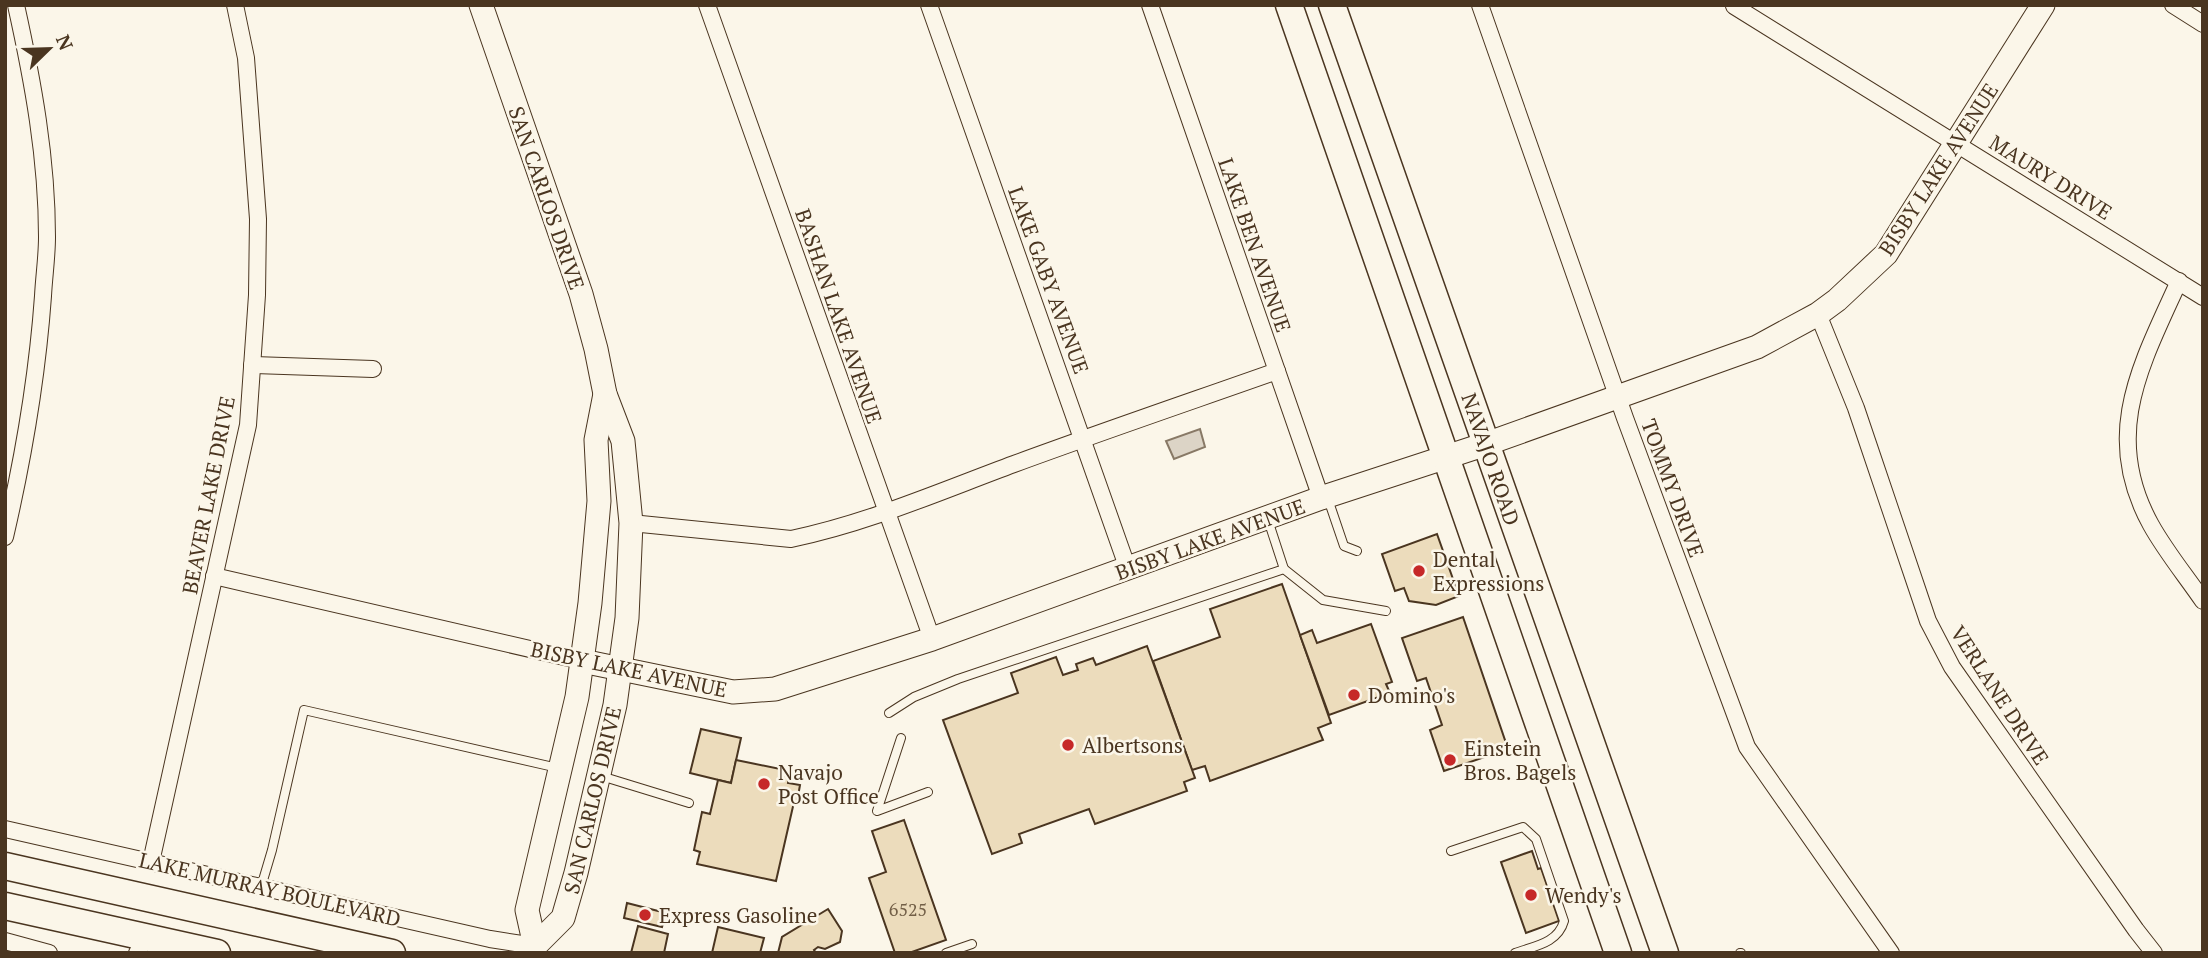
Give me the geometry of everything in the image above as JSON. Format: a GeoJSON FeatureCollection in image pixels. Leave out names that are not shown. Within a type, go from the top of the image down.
{"type":"FeatureCollection","features":[{"type":"Feature","properties":{"kind":"main road","name":"NAVAJO ROAD"},"geometry":{"type":"LineString","coordinates":[[1289,5],[1618,953]]}},
{"type":"Feature","properties":{"kind":"main road","name":"NAVAJO ROAD"},"geometry":{"type":"LineString","coordinates":[[1332,5],[1665,953]]}},
{"type":"Feature","properties":{"kind":"main road"},"geometry":{"type":"LineString","coordinates":[[1551,760],[1564,759],[1579,763],[1589,774],[1616,851],[1636,872]]}},
{"type":"Feature","properties":{"kind":"main road","name":"LAKE MURRAY BOULEVARD"},"geometry":{"type":"LineString","coordinates":[[5,866],[392,953]]}},
{"type":"Feature","properties":{"kind":"main road"},"geometry":{"type":"LineString","coordinates":[[5,906],[141,945],[217,953]]}},
{"type":"Feature","properties":{"kind":"street"},"geometry":{"type":"LineString","coordinates":[[5,537],[32,410],[47,239],[40,125],[16,5]]}},
{"type":"Feature","properties":{"kind":"street","name":"BEAVER LAKE DRIVE"},"geometry":{"type":"LineString","coordinates":[[151,862],[248,425],[257,295],[258,219],[246,58],[235,5]]}},
{"type":"Feature","properties":{"kind":"street","name":"SAN CARLOS DRIVE"},"geometry":{"type":"LineString","coordinates":[[481,5],[580,294],[596,349],[605,394],[623,441],[631,523],[627,618],[617,693],[576,873],[562,918],[534,950]]}},
{"type":"Feature","properties":{"kind":"street","name":"BASHAN LAKE AVENUE"},"geometry":{"type":"LineString","coordinates":[[707,5],[932,639]]}},
{"type":"Feature","properties":{"kind":"street","name":"LAKE GABY AVENUE"},"geometry":{"type":"LineString","coordinates":[[929,5],[1128,569]]}},
{"type":"Feature","properties":{"kind":"street","name":"LAKE BEN AVENUE"},"geometry":{"type":"LineString","coordinates":[[1150,5],[1277,371],[1324,497]]}},
{"type":"Feature","properties":{"kind":"street","name":"TOMMY DRIVE"},"geometry":{"type":"LineString","coordinates":[[1480,5],[1618,398],[1747,747],[1891,953]]}},
{"type":"Feature","properties":{"kind":"street","name":"BISBY LAKE AVENUE"},"geometry":{"type":"LineString","coordinates":[[214,576],[582,661],[733,692],[775,689],[932,639],[1324,497],[1486,444],[1757,347],[1818,314],[1886,254],[2043,5]]}},
{"type":"Feature","properties":{"kind":"street"},"geometry":{"type":"LineString","coordinates":[[2173,5],[2203,24]]}},
{"type":"Feature","properties":{"kind":"street","name":"MAURY DRIVE"},"geometry":{"type":"LineString","coordinates":[[1734,6],[2203,297]]}},
{"type":"Feature","properties":{"kind":"street"},"geometry":{"type":"LineString","coordinates":[[2179,282],[2135,383],[2128,442],[2130,464],[2142,507],[2152,527],[2203,601]]}},
{"type":"Feature","properties":{"kind":"street","name":"VERLANE DRIVE"},"geometry":{"type":"LineString","coordinates":[[1818,314],[1856,408],[1928,621],[1952,667],[2154,953]]}},
{"type":"Feature","properties":{"kind":"street"},"geometry":{"type":"LineString","coordinates":[[252,365],[373,369]]}},
{"type":"Feature","properties":{"kind":"street"},"geometry":{"type":"LineString","coordinates":[[631,523],[791,539],[885,512],[1083,438],[1277,371]]}},
{"type":"Feature","properties":{"kind":"street","name":"SAN CARLOS DRIVE"},"geometry":{"type":"LineString","coordinates":[[534,950],[527,910],[577,697],[590,603],[599,501],[596,440],[605,394]]}},
{"type":"Feature","properties":{"kind":"street","name":"LAKE MURRAY BOULEVARD"},"geometry":{"type":"LineString","coordinates":[[5,829],[534,950]]}},
{"type":"Feature","properties":{"kind":"street"},"geometry":{"type":"LineString","coordinates":[[5,941],[49,953]]}},
{"type":"Feature","properties":{"kind":"lane"},"geometry":{"type":"LineString","coordinates":[[1324,497],[1344,546],[1357,551]]}},
{"type":"Feature","properties":{"kind":"lane"},"geometry":{"type":"LineString","coordinates":[[1268,517],[1284,569],[1323,600],[1386,611]]}},
{"type":"Feature","properties":{"kind":"lane"},"geometry":{"type":"LineString","coordinates":[[888,713],[914,697],[958,679],[1284,569]]}},
{"type":"Feature","properties":{"kind":"lane"},"geometry":{"type":"LineString","coordinates":[[261,887],[272,850],[303,710],[560,769]]}},
{"type":"Feature","properties":{"kind":"lane"},"geometry":{"type":"LineString","coordinates":[[901,738],[877,811],[928,792]]}},
{"type":"Feature","properties":{"kind":"lane"},"geometry":{"type":"LineString","coordinates":[[598,775],[689,803]]}},
{"type":"Feature","properties":{"kind":"lane"},"geometry":{"type":"LineString","coordinates":[[1451,851],[1523,827],[1536,839],[1564,921],[1562,931],[1554,939],[1515,953]]}},
{"type":"Feature","properties":{"kind":"lane"},"geometry":{"type":"LineString","coordinates":[[946,953],[972,944]]}},
{"type":"Feature","properties":{"kind":"shaded area"},"geometry":{"type":"Polygon","coordinates":[[[1200,429],[1205,447],[1174,459],[1166,441],[1200,429]]]}},
{"type":"Feature","properties":{"kind":"building","name":"Dental Expressions"},"geometry":{"type":"Polygon","coordinates":[[[1437,534],[1459,596],[1436,605],[1409,601],[1404,588],[1395,591],[1382,554],[1437,534]]]}},
{"type":"Feature","properties":{"kind":"building"},"geometry":{"type":"Polygon","coordinates":[[[1282,584],[1331,723],[1318,728],[1323,740],[1210,781],[1205,766],[1192,770],[1153,661],[1220,637],[1210,609],[1282,584]]]}},
{"type":"Feature","properties":{"kind":"building"},"geometry":{"type":"Polygon","coordinates":[[[1463,617],[1508,749],[1444,771],[1430,730],[1442,725],[1426,678],[1417,681],[1402,638],[1463,617]]]}},
{"type":"Feature","properties":{"kind":"building"},"geometry":{"type":"Polygon","coordinates":[[[1371,624],[1392,682],[1386,684],[1390,693],[1329,715],[1300,635],[1312,630],[1317,643],[1371,624]]]}},
{"type":"Feature","properties":{"kind":"building","name":"Albertsons"},"geometry":{"type":"Polygon","coordinates":[[[1147,646],[1195,778],[1184,782],[1187,791],[1095,824],[1089,809],[1019,834],[1022,843],[992,854],[943,720],[1018,693],[1011,673],[1056,657],[1063,675],[1078,670],[1076,664],[1093,658],[1096,665],[1147,646]]]}},
{"type":"Feature","properties":{"kind":"building"},"geometry":{"type":"Polygon","coordinates":[[[701,729],[741,738],[731,783],[690,773],[701,729]]]}},
{"type":"Feature","properties":{"kind":"building"},"geometry":{"type":"Polygon","coordinates":[[[736,760],[790,771],[788,783],[800,785],[776,881],[697,864],[700,852],[694,850],[702,812],[710,814],[718,780],[731,783],[736,760]]]}},
{"type":"Feature","properties":{"kind":"building"},"geometry":{"type":"Polygon","coordinates":[[[904,820],[946,940],[909,953],[895,953],[869,878],[886,872],[872,831],[904,820]]]}},
{"type":"Feature","properties":{"kind":"building","name":"Wendy's"},"geometry":{"type":"Polygon","coordinates":[[[1532,851],[1538,869],[1541,868],[1559,921],[1526,933],[1501,862],[1532,851]]]}},
{"type":"Feature","properties":{"kind":"building","name":"Express Gasoline"},"geometry":{"type":"Polygon","coordinates":[[[627,903],[666,913],[662,927],[624,918],[627,903]]]}},
{"type":"Feature","properties":{"kind":"building"},"geometry":{"type":"Polygon","coordinates":[[[828,909],[842,931],[840,942],[825,949],[818,947],[814,950],[816,953],[778,953],[782,937],[828,909]]]}},
{"type":"Feature","properties":{"kind":"building","name":"Express Gasoline"},"geometry":{"type":"Polygon","coordinates":[[[638,926],[668,934],[664,953],[631,953],[638,926]]]}},
{"type":"Feature","properties":{"kind":"building"},"geometry":{"type":"Polygon","coordinates":[[[718,927],[764,938],[760,953],[712,953],[718,927]]]}},
{"type":"Feature","properties":{"kind":"place","name":"Dental Expressions"},"geometry":{"type":"Point","coordinates":[1419,571]}},
{"type":"Feature","properties":{"kind":"place","name":"Domino's"},"geometry":{"type":"Point","coordinates":[1354,695]}},
{"type":"Feature","properties":{"kind":"place","name":"Albertsons"},"geometry":{"type":"Point","coordinates":[1068,745]}},
{"type":"Feature","properties":{"kind":"place","name":"Einstein Bros. Bagels"},"geometry":{"type":"Point","coordinates":[1450,760]}},
{"type":"Feature","properties":{"kind":"place","name":"Navajo Post Office"},"geometry":{"type":"Point","coordinates":[764,784]}},
{"type":"Feature","properties":{"kind":"place","name":"Wendy's"},"geometry":{"type":"Point","coordinates":[1531,895]}},
{"type":"Feature","properties":{"kind":"place","name":"Express Gasoline"},"geometry":{"type":"Point","coordinates":[645,915]}}]}
